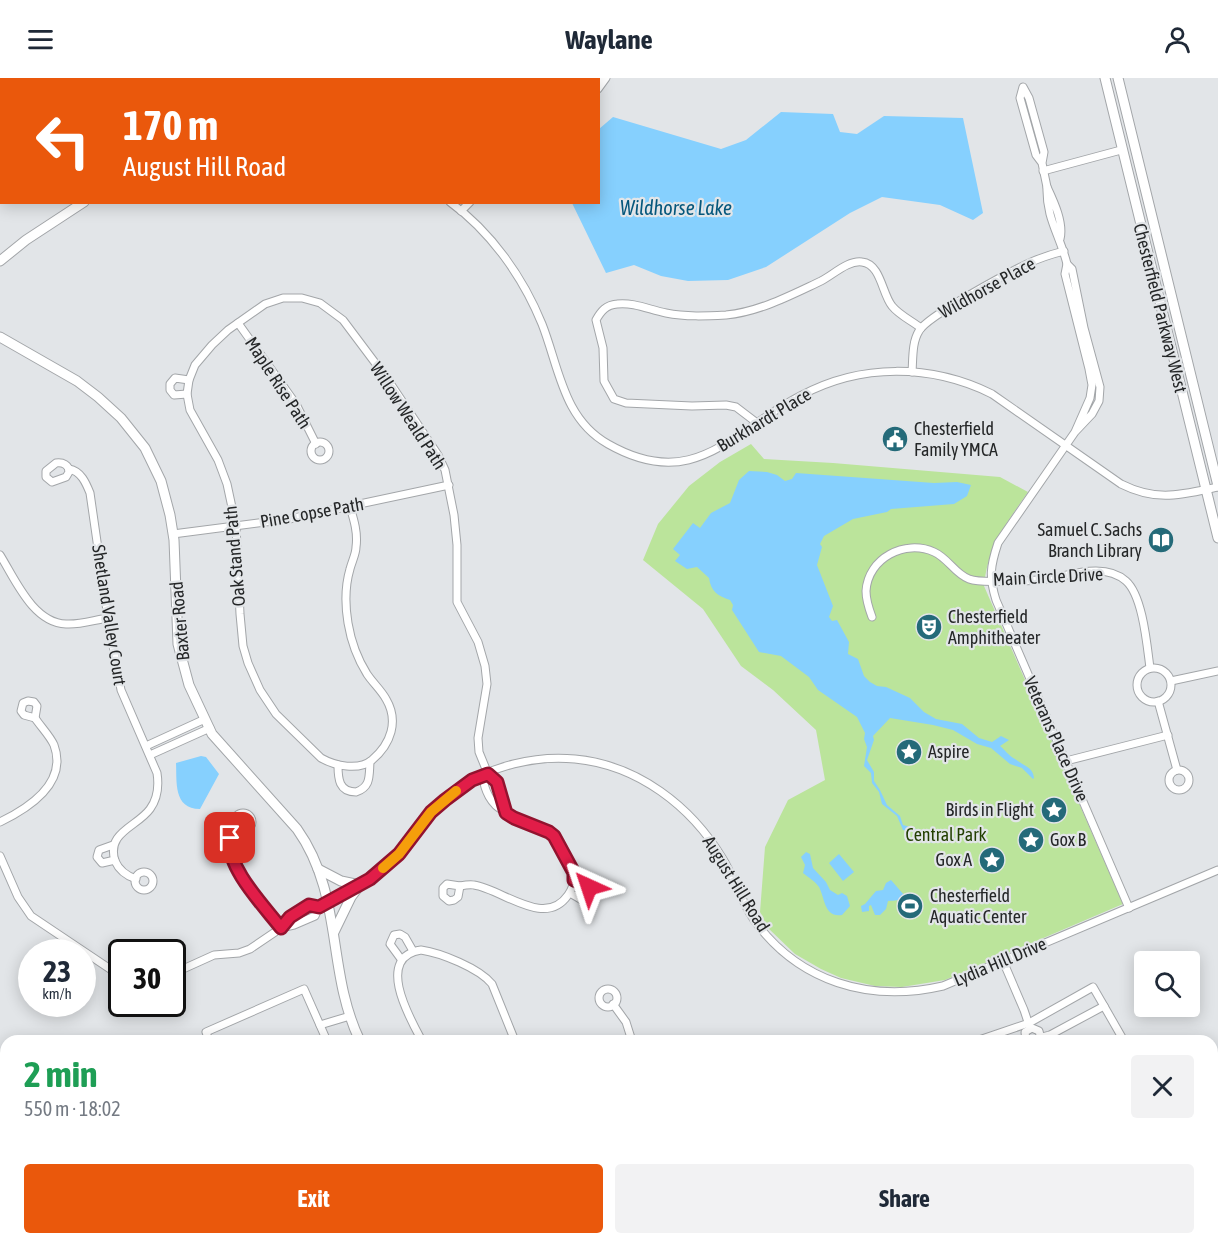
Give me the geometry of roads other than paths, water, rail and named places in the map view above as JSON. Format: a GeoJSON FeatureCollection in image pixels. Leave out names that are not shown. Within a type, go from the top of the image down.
{"type":"FeatureCollection","features":[{"type":"Feature","properties":{"kind":"main road","name":"Chesterfield Parkway West"},"geometry":{"type":"LineString","coordinates":[[1105,78],[1218,538]]}},
{"type":"Feature","properties":{"kind":"main road","name":"Chesterfield Parkway West"},"geometry":{"type":"LineString","coordinates":[[1118,78],[1218,487]]}},
{"type":"Feature","properties":{"kind":"main road"},"geometry":{"type":"LineString","coordinates":[[1121,150],[1134,147]]}},
{"type":"Feature","properties":{"kind":"main road"},"geometry":{"type":"LineString","coordinates":[[0,261],[79,204]]}},
{"type":"Feature","properties":{"kind":"main road","name":"Baxter Road"},"geometry":{"type":"LineString","coordinates":[[0,337],[77,381],[122,418],[145,448],[157,473],[173,534],[178,644],[189,685],[207,724],[228,753],[297,829],[318,869],[329,902],[339,978],[358,1035]]}},
{"type":"Feature","properties":{"kind":"main road"},"geometry":{"type":"LineString","coordinates":[[318,869],[341,881],[360,885],[351,897],[334,932]]}},
{"type":"Feature","properties":{"kind":"street","name":"Veterans Place Drive"},"geometry":{"type":"LineString","coordinates":[[1020,78],[1029,98],[1044,152],[1043,167],[1047,187],[1053,199],[1062,231],[1060,239],[1067,264],[1072,269],[1100,387],[1099,401],[1092,414],[1075,432],[998,543],[991,562],[991,581],[996,600],[1129,908]]}},
{"type":"Feature","properties":{"kind":"street"},"geometry":{"type":"LineString","coordinates":[[1043,167],[1121,150]]}},
{"type":"Feature","properties":{"kind":"street","name":"Burkhardt Place"},"geometry":{"type":"LineString","coordinates":[[452,204],[498,248],[517,275],[542,324],[568,402],[585,426],[606,443],[631,455],[658,461],[677,462],[703,456],[727,444],[779,407],[829,383],[882,372],[912,372],[945,376],[972,384],[992,394],[1121,484],[1145,494],[1165,497],[1218,487]]}},
{"type":"Feature","properties":{"kind":"street"},"geometry":{"type":"LineString","coordinates":[[461,211],[468,204]]}},
{"type":"Feature","properties":{"kind":"street","name":"Wildhorse Place"},"geometry":{"type":"LineString","coordinates":[[912,372],[915,343],[921,328],[944,310],[1028,264],[1064,251]]}},
{"type":"Feature","properties":{"kind":"street"},"geometry":{"type":"LineString","coordinates":[[757,423],[736,407],[726,405],[626,403],[614,399],[604,381],[603,348],[596,320],[604,309],[618,304],[633,304],[668,313],[692,316],[729,314],[753,309],[787,296],[860,261],[866,262],[874,270],[891,306],[921,328]]}},
{"type":"Feature","properties":{"kind":"street","name":"Willow Weald Path"},"geometry":{"type":"LineString","coordinates":[[238,322],[265,304],[283,298],[302,298],[320,303],[343,320],[388,380],[438,455],[449,484],[457,545],[456,602],[478,642],[485,666],[487,684],[478,738],[479,752],[486,775]]}},
{"type":"Feature","properties":{"kind":"street","name":"Oak Stand Path"},"geometry":{"type":"LineString","coordinates":[[238,322],[202,355],[189,380],[187,394],[190,410],[218,460],[227,484],[236,526],[241,625],[243,646],[248,663],[260,690],[276,714],[321,758],[338,765],[353,766],[370,762]]}},
{"type":"Feature","properties":{"kind":"street","name":"Maple Rise Path"},"geometry":{"type":"LineString","coordinates":[[238,322],[296,404],[316,444]]}},
{"type":"Feature","properties":{"kind":"street"},"geometry":{"type":"LineString","coordinates":[[187,394],[174,395],[170,390],[170,384],[175,378],[189,380]]}},
{"type":"Feature","properties":{"kind":"street","name":"Shetland Valley Court"},"geometry":{"type":"LineString","coordinates":[[69,470],[75,470],[81,476],[90,493],[121,690],[157,773],[158,783],[154,802],[148,812],[122,832],[113,845],[99,850],[97,857],[102,862],[115,860]]}},
{"type":"Feature","properties":{"kind":"street","name":"Pine Copse Path"},"geometry":{"type":"LineString","coordinates":[[173,534],[289,519],[449,484]]}},
{"type":"Feature","properties":{"kind":"street"},"geometry":{"type":"LineString","coordinates":[[338,765],[338,779],[343,789],[355,792],[361,790],[368,783],[370,762],[389,739],[393,729],[393,717],[385,697],[368,675],[352,641],[346,603],[357,534],[350,507]]}},
{"type":"Feature","properties":{"kind":"street","name":"Main Circle Drive"},"geometry":{"type":"LineString","coordinates":[[872,617],[866,590],[869,579],[881,559],[900,550],[921,548],[933,551],[944,556],[966,578],[991,581],[1047,579],[1079,572],[1108,572],[1126,581],[1135,596],[1142,620],[1150,668]]}},
{"type":"Feature","properties":{"kind":"street"},"geometry":{"type":"LineString","coordinates":[[0,555],[30,602],[41,614],[52,621],[64,624],[108,618]]}},
{"type":"Feature","properties":{"kind":"street"},"geometry":{"type":"LineString","coordinates":[[1150,668],[1160,668],[1165,671],[1171,681],[1170,691],[1158,702],[1147,700],[1138,693],[1139,676],[1150,668]]}},
{"type":"Feature","properties":{"kind":"street"},"geometry":{"type":"LineString","coordinates":[[1171,681],[1218,670]]}},
{"type":"Feature","properties":{"kind":"street"},"geometry":{"type":"LineString","coordinates":[[1158,702],[1177,770]]}},
{"type":"Feature","properties":{"kind":"street"},"geometry":{"type":"LineString","coordinates":[[0,822],[22,812],[54,779],[57,766],[53,743],[35,718]]}},
{"type":"Feature","properties":{"kind":"street"},"geometry":{"type":"LineString","coordinates":[[146,746],[207,724]]}},
{"type":"Feature","properties":{"kind":"street"},"geometry":{"type":"LineString","coordinates":[[150,755],[207,724]]}},
{"type":"Feature","properties":{"kind":"street"},"geometry":{"type":"LineString","coordinates":[[1066,761],[1168,735]]}},
{"type":"Feature","properties":{"kind":"street","name":"August Hill Road"},"geometry":{"type":"LineString","coordinates":[[186,968],[214,955],[239,953],[250,949],[281,928],[315,916],[319,907],[370,879],[399,854],[431,812],[458,789],[513,764],[531,760],[573,759],[596,762],[624,771],[651,785],[689,814],[723,860],[743,903],[753,918],[780,948]]}},
{"type":"Feature","properties":{"kind":"street"},"geometry":{"type":"LineString","coordinates":[[460,886],[478,886],[523,904],[545,909],[561,905],[570,893],[574,873],[554,836],[514,818],[496,806],[483,786],[486,775],[497,782],[504,811]]}},
{"type":"Feature","properties":{"kind":"street"},"geometry":{"type":"LineString","coordinates":[[235,827],[228,846],[235,866],[281,928]]}},
{"type":"Feature","properties":{"kind":"street"},"geometry":{"type":"LineString","coordinates":[[113,845],[115,860],[120,869],[136,879]]}},
{"type":"Feature","properties":{"kind":"street"},"geometry":{"type":"LineString","coordinates":[[0,856],[18,897],[31,916],[108,968]]}},
{"type":"Feature","properties":{"kind":"street","name":"Lydia Hill Drive"},"geometry":{"type":"LineString","coordinates":[[780,948],[798,964],[841,985],[897,993],[943,987],[1218,870]]}},
{"type":"Feature","properties":{"kind":"street"},"geometry":{"type":"LineString","coordinates":[[570,893],[582,900],[590,894],[587,885],[574,880]]}},
{"type":"Feature","properties":{"kind":"street"},"geometry":{"type":"LineString","coordinates":[[401,959],[390,944],[394,935],[400,934],[405,937],[413,951]]}},
{"type":"Feature","properties":{"kind":"street"},"geometry":{"type":"LineString","coordinates":[[419,1035],[396,972],[401,959],[413,951],[428,951],[479,971],[492,984],[512,1035]]}},
{"type":"Feature","properties":{"kind":"street"},"geometry":{"type":"LineString","coordinates":[[1003,961],[1029,1026],[1038,1029],[1040,1035]]}},
{"type":"Feature","properties":{"kind":"street"},"geometry":{"type":"LineString","coordinates":[[997,1035],[1029,1026],[1093,987],[1121,1035]]}},
{"type":"Feature","properties":{"kind":"street"},"geometry":{"type":"LineString","coordinates":[[207,1035],[206,1032],[304,989],[324,1035]]}},
{"type":"Feature","properties":{"kind":"street"},"geometry":{"type":"LineString","coordinates":[[613,1004],[626,1022],[630,1035]]}},
{"type":"Feature","properties":{"kind":"street"},"geometry":{"type":"LineString","coordinates":[[1050,1035],[1104,1006]]}},
{"type":"Feature","properties":{"kind":"street"},"geometry":{"type":"LineString","coordinates":[[320,1025],[350,1016]]}},
{"type":"Feature","properties":{"kind":"street"},"geometry":{"type":"LineString","coordinates":[[1024,1035],[1029,1026]]}},
{"type":"Feature","properties":{"kind":"water","name":"Wildhorse Lake"},"geometry":{"type":"Polygon","coordinates":[[[781,112],[833,114],[840,132],[857,134],[884,116],[963,118],[983,213],[973,220],[940,205],[882,197],[850,213],[766,267],[728,280],[688,281],[661,276],[634,265],[606,273],[572,204],[600,204],[600,128],[613,117],[721,149],[746,140],[781,112]]]}},
{"type":"Feature","properties":{"kind":"water"},"geometry":{"type":"Polygon","coordinates":[[[749,471],[767,472],[785,481],[792,479],[796,473],[934,483],[957,482],[971,485],[967,496],[954,504],[891,509],[887,512],[853,519],[824,536],[820,544],[822,547],[817,565],[833,606],[829,617],[832,621],[837,620],[849,642],[848,654],[858,659],[864,676],[870,682],[910,698],[924,712],[936,719],[962,724],[979,738],[992,742],[1001,736],[1009,740],[1000,746],[1030,769],[1033,779],[1022,768],[1010,764],[991,748],[977,744],[953,730],[890,718],[873,736],[874,740],[867,760],[874,772],[874,781],[887,805],[900,816],[903,825],[923,832],[934,839],[935,843],[931,843],[930,839],[911,828],[907,831],[903,830],[897,816],[882,804],[879,792],[872,783],[871,773],[864,766],[867,747],[864,739],[865,733],[857,717],[818,690],[809,677],[781,656],[759,652],[732,610],[733,605],[730,600],[716,593],[711,587],[709,578],[697,567],[687,569],[675,561],[680,555],[673,549],[693,523],[700,528],[711,513],[730,503],[739,480],[749,471]]]}},
{"type":"Feature","properties":{"kind":"water"},"geometry":{"type":"Polygon","coordinates":[[[201,756],[206,757],[219,774],[200,809],[191,808],[181,799],[178,793],[176,763],[201,756]]]}},
{"type":"Feature","properties":{"kind":"water"},"geometry":{"type":"Polygon","coordinates":[[[806,852],[810,854],[813,868],[830,890],[838,895],[842,893],[847,896],[850,906],[842,915],[836,915],[828,910],[819,887],[803,873],[805,865],[801,857],[806,852]]]}},
{"type":"Feature","properties":{"kind":"water"},"geometry":{"type":"Polygon","coordinates":[[[839,854],[854,872],[843,881],[829,863],[839,854]]]}},
{"type":"Feature","properties":{"kind":"water"},"geometry":{"type":"Polygon","coordinates":[[[891,880],[904,895],[900,899],[888,901],[886,909],[880,915],[875,915],[871,905],[869,911],[862,912],[861,906],[876,891],[883,890],[886,883],[891,880]]]}},
{"type":"Feature","properties":{"kind":"place","name":"Chesterfield Family YMCA"},"geometry":{"type":"Point","coordinates":[895,439]}},
{"type":"Feature","properties":{"kind":"place","name":"Samuel C. Sachs Branch Library"},"geometry":{"type":"Point","coordinates":[1161,540]}},
{"type":"Feature","properties":{"kind":"place","name":"Chesterfield Amphitheater"},"geometry":{"type":"Point","coordinates":[929,627]}},
{"type":"Feature","properties":{"kind":"place","name":"Aspire"},"geometry":{"type":"Point","coordinates":[909,752]}},
{"type":"Feature","properties":{"kind":"place","name":"Birds in Flight"},"geometry":{"type":"Point","coordinates":[1054,810]}},
{"type":"Feature","properties":{"kind":"place","name":"Gox B"},"geometry":{"type":"Point","coordinates":[1031,840]}},
{"type":"Feature","properties":{"kind":"place","name":"Gox A"},"geometry":{"type":"Point","coordinates":[992,860]}},
{"type":"Feature","properties":{"kind":"place","name":"Chesterfield Aquatic Center"},"geometry":{"type":"Point","coordinates":[910,906]}},
{"type":"Feature","properties":{"kind":"park label","name":"Central Park"},"geometry":{"type":"Point","coordinates":[946,835]}}]}
